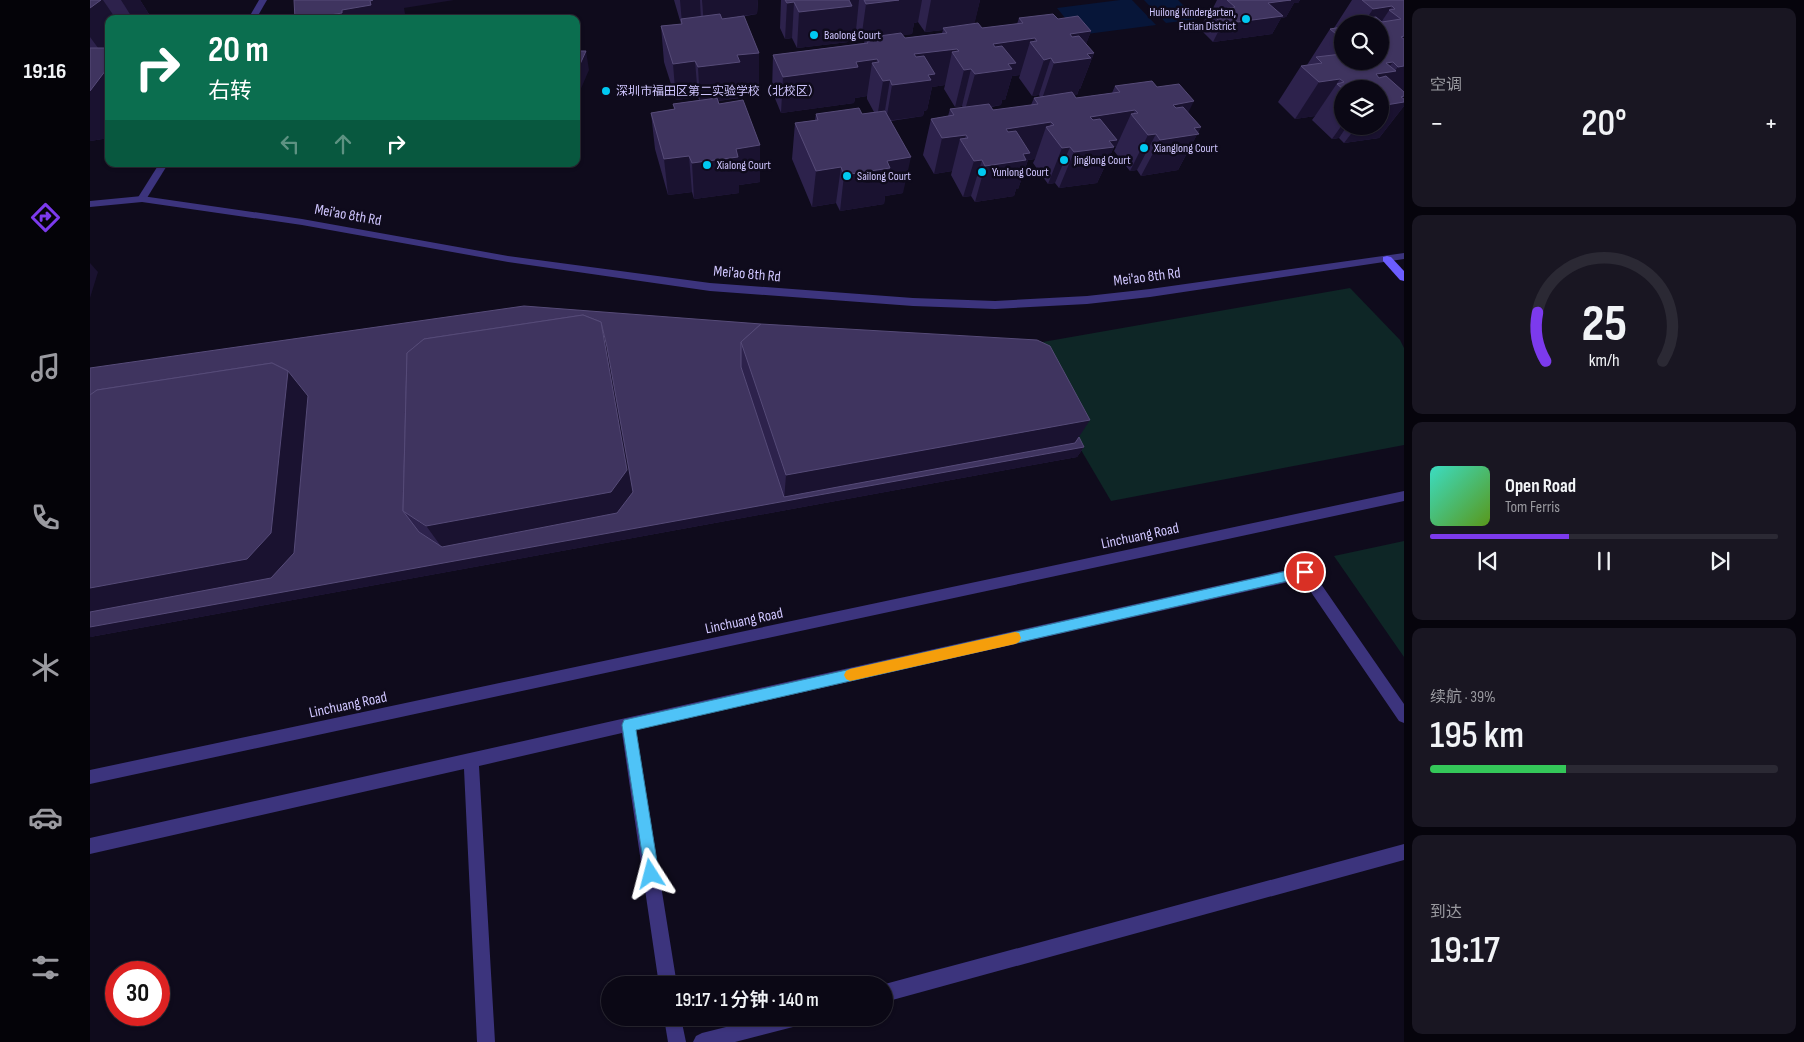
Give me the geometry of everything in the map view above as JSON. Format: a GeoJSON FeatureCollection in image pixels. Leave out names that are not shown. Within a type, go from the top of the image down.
{"type":"FeatureCollection","features":[{"type":"Feature","properties":{"kind":"main road"},"geometry":{"type":"LineString","coordinates":[[1387,259],[1404,277]]}},
{"type":"Feature","properties":{"kind":"street"},"geometry":{"type":"LineString","coordinates":[[254,15],[263,0]]}},
{"type":"Feature","properties":{"kind":"street"},"geometry":{"type":"LineString","coordinates":[[142,199],[161,167]]}},
{"type":"Feature","properties":{"kind":"street","name":"Mei'ao 8th Rd"},"geometry":{"type":"LineString","coordinates":[[90,204],[142,199],[302,222],[508,260],[710,287],[913,302],[995,305],[1086,300],[1150,293],[1404,256]]}},
{"type":"Feature","properties":{"kind":"street","name":"Linchuang Road"},"geometry":{"type":"LineString","coordinates":[[90,777],[1404,496]]}},
{"type":"Feature","properties":{"kind":"street"},"geometry":{"type":"LineString","coordinates":[[90,846],[1305,572],[1404,716]]}},
{"type":"Feature","properties":{"kind":"street"},"geometry":{"type":"LineString","coordinates":[[628,725],[667,976]]}},
{"type":"Feature","properties":{"kind":"street"},"geometry":{"type":"LineString","coordinates":[[471,760],[486,1042]]}},
{"type":"Feature","properties":{"kind":"street"},"geometry":{"type":"LineString","coordinates":[[893,991],[1404,852]]}},
{"type":"Feature","properties":{"kind":"street"},"geometry":{"type":"LineString","coordinates":[[674,1026],[677,1042]]}},
{"type":"Feature","properties":{"kind":"street"},"geometry":{"type":"LineString","coordinates":[[702,1042],[763,1026]]}},
{"type":"Feature","properties":{"kind":"green space"},"geometry":{"type":"Polygon","coordinates":[[[1350,288],[1400,340],[1404,348],[1404,445],[1111,501],[1020,346],[1350,288]]]}},
{"type":"Feature","properties":{"kind":"green space"},"geometry":{"type":"Polygon","coordinates":[[[1404,541],[1404,657],[1334,556],[1404,541]]]}},
{"type":"Feature","properties":{"kind":"water"},"geometry":{"type":"Polygon","coordinates":[[[1132,0],[1156,25],[1079,35],[1057,8],[1132,0]]]}},
{"type":"Feature","properties":{"kind":"water"},"geometry":{"type":"Polygon","coordinates":[[[1144,0],[1178,0],[1197,19],[1166,23],[1144,0]]]}},
{"type":"Feature","properties":{"kind":"building"},"geometry":{"type":"Polygon","coordinates":[[[90,0],[101,0],[90,8],[90,0]]]}},
{"type":"Feature","properties":{"kind":"building"},"geometry":{"type":"Polygon","coordinates":[[[294,0],[373,0],[370,1],[371,5],[342,10],[342,13],[295,15],[294,0]]]}},
{"type":"Feature","properties":{"kind":"building"},"geometry":{"type":"Polygon","coordinates":[[[785,0],[849,0],[852,6],[799,12],[794,2],[787,3],[785,0]]]}},
{"type":"Feature","properties":{"kind":"building"},"geometry":{"type":"Polygon","coordinates":[[[864,0],[899,0],[866,4],[864,0]]]}},
{"type":"Feature","properties":{"kind":"building"},"geometry":{"type":"Polygon","coordinates":[[[1227,0],[1291,0],[1268,3],[1283,16],[1222,24],[1209,11],[1235,7],[1227,0]]]}},
{"type":"Feature","properties":{"kind":"building"},"geometry":{"type":"Polygon","coordinates":[[[1362,0],[1404,0],[1404,36],[1401,37],[1404,39],[1404,66],[1398,67],[1393,62],[1389,63],[1389,21],[1401,19],[1389,10],[1395,9],[1392,6],[1373,9],[1362,0]]]}},
{"type":"Feature","properties":{"kind":"building"},"geometry":{"type":"Polygon","coordinates":[[[720,14],[722,19],[744,16],[759,53],[737,55],[740,62],[698,67],[695,61],[673,64],[661,26],[682,24],[681,19],[720,14]]]}},
{"type":"Feature","properties":{"kind":"building"},"geometry":{"type":"Polygon","coordinates":[[[1053,14],[1058,19],[1078,16],[1091,31],[1070,34],[1072,37],[1079,36],[1094,53],[1087,54],[1091,58],[1054,63],[1051,58],[1044,60],[1030,42],[1037,41],[1035,38],[993,44],[995,47],[1002,46],[1016,63],[1008,64],[1012,69],[975,74],[971,69],[964,70],[952,52],[959,51],[957,49],[914,54],[916,57],[924,56],[935,74],[928,75],[931,80],[892,85],[890,80],[883,81],[872,63],[879,62],[877,59],[856,62],[858,67],[783,77],[773,55],[868,43],[865,38],[901,33],[905,38],[947,33],[943,28],[978,23],[982,28],[1023,23],[1019,18],[1053,14]]]}},
{"type":"Feature","properties":{"kind":"building"},"geometry":{"type":"Polygon","coordinates":[[[90,48],[105,48],[105,71],[90,91],[90,48]]]}},
{"type":"Feature","properties":{"kind":"building"},"geometry":{"type":"Polygon","coordinates":[[[580,51],[586,51],[580,64],[580,51]]]}},
{"type":"Feature","properties":{"kind":"building"},"geometry":{"type":"Polygon","coordinates":[[[1334,55],[1334,70],[1389,70],[1389,65],[1396,71],[1376,74],[1379,78],[1386,76],[1404,92],[1404,96],[1401,97],[1404,99],[1404,102],[1389,104],[1389,80],[1340,79],[1319,82],[1301,66],[1322,63],[1316,57],[1334,55]]]}},
{"type":"Feature","properties":{"kind":"building"},"geometry":{"type":"Polygon","coordinates":[[[1152,81],[1157,87],[1179,84],[1194,101],[1173,105],[1176,108],[1183,107],[1201,127],[1194,128],[1199,134],[1160,140],[1156,134],[1148,135],[1131,114],[1138,113],[1135,110],[1090,117],[1093,120],[1100,119],[1117,140],[1109,141],[1114,147],[1074,152],[1070,147],[1062,148],[1046,127],[1054,125],[1051,122],[1006,129],[1008,132],[1016,131],[1030,153],[1023,154],[1026,160],[985,166],[982,160],[974,161],[960,139],[968,138],[966,135],[942,138],[931,119],[954,115],[950,109],[989,104],[993,110],[1038,104],[1034,98],[1072,92],[1076,98],[1120,92],[1115,86],[1152,81]]]}},
{"type":"Feature","properties":{"kind":"building"},"geometry":{"type":"Polygon","coordinates":[[[717,98],[719,104],[743,100],[760,145],[736,149],[738,157],[692,163],[689,156],[664,159],[651,113],[675,109],[673,104],[717,98]]]}},
{"type":"Feature","properties":{"kind":"building"},"geometry":{"type":"Polygon","coordinates":[[[859,108],[862,114],[885,111],[911,157],[887,161],[890,168],[844,175],[841,167],[816,171],[795,123],[818,120],[816,114],[859,108]]]}},
{"type":"Feature","properties":{"kind":"building"},"geometry":{"type":"Polygon","coordinates":[[[524,306],[761,324],[741,342],[741,367],[784,497],[1075,443],[1079,437],[1084,447],[90,627],[90,612],[271,578],[294,553],[308,396],[288,371],[272,363],[97,390],[90,395],[90,368],[524,306]],[[583,315],[424,339],[407,353],[403,511],[419,532],[442,547],[617,513],[633,492],[601,322],[583,315]]]}},
{"type":"Feature","properties":{"kind":"building"},"geometry":{"type":"Polygon","coordinates":[[[583,315],[601,322],[627,470],[611,492],[426,526],[403,511],[407,353],[424,339],[583,315]]]}},
{"type":"Feature","properties":{"kind":"building"},"geometry":{"type":"Polygon","coordinates":[[[761,324],[1037,340],[1050,346],[1090,420],[786,475],[741,342],[761,324]]]}},
{"type":"Feature","properties":{"kind":"building"},"geometry":{"type":"Polygon","coordinates":[[[272,363],[288,371],[271,533],[247,559],[90,588],[90,395],[97,390],[272,363]]]}},
{"type":"Feature","properties":{"kind":"slow traffic"},"geometry":{"type":"LineString","coordinates":[[850,675],[1015,638]]}},
{"type":"Feature","properties":{"kind":"place","name":"Huilong Kindergarten, Futian District"},"geometry":{"type":"Point","coordinates":[1246,19]}},
{"type":"Feature","properties":{"kind":"place","name":"Baolong Court"},"geometry":{"type":"Point","coordinates":[814,35]}},
{"type":"Feature","properties":{"kind":"place","name":"深圳市福田区第二实验学校（北校区）"},"geometry":{"type":"Point","coordinates":[606,91]}},
{"type":"Feature","properties":{"kind":"place","name":"Xianglong Court"},"geometry":{"type":"Point","coordinates":[1144,148]}},
{"type":"Feature","properties":{"kind":"place","name":"Jinglong Court"},"geometry":{"type":"Point","coordinates":[1064,160]}},
{"type":"Feature","properties":{"kind":"place","name":"Xialong Court"},"geometry":{"type":"Point","coordinates":[707,165]}},
{"type":"Feature","properties":{"kind":"place","name":"Yunlong Court"},"geometry":{"type":"Point","coordinates":[982,172]}},
{"type":"Feature","properties":{"kind":"place","name":"Sailong Court"},"geometry":{"type":"Point","coordinates":[847,176]}},
{"type":"Feature","properties":{"kind":"route"},"geometry":{"type":"LineString","coordinates":[[651,874],[628,725],[1305,572]]}}]}
